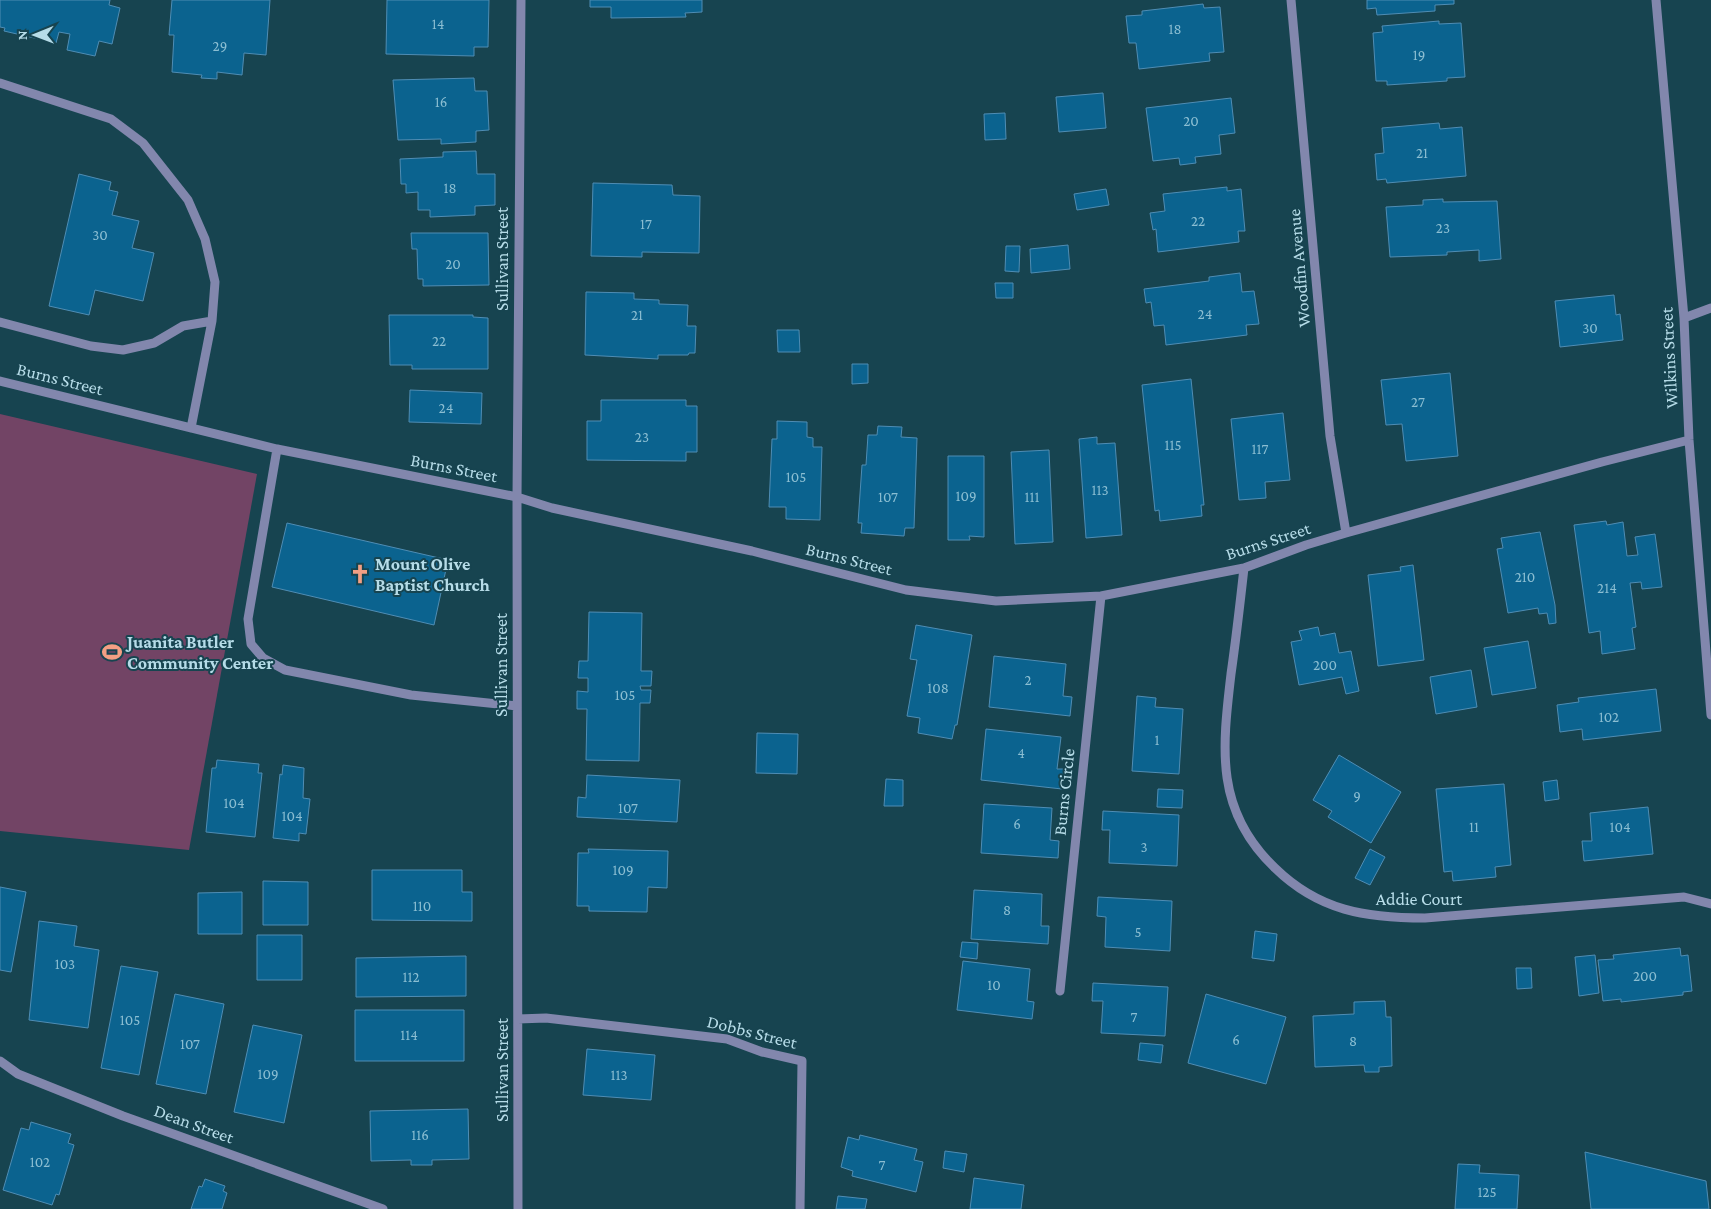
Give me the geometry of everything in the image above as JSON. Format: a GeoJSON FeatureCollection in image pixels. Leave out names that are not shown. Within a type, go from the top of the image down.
{"type":"FeatureCollection","features":[{"type":"Feature","properties":{"kind":"street","name":"Sullivan Street"},"geometry":{"type":"LineString","coordinates":[[518,1209],[516,496],[521,0]]}},
{"type":"Feature","properties":{"kind":"street","name":"Woodfin Avenue"},"geometry":{"type":"LineString","coordinates":[[1291,0],[1330,436],[1346,533]]}},
{"type":"Feature","properties":{"kind":"street","name":"Wilkins Street"},"geometry":{"type":"LineString","coordinates":[[1656,0],[1684,318],[1689,440],[1711,715]]}},
{"type":"Feature","properties":{"kind":"street"},"geometry":{"type":"LineString","coordinates":[[0,83],[110,119],[143,143],[188,200],[205,239],[215,282],[212,322],[191,428]]}},
{"type":"Feature","properties":{"kind":"street"},"geometry":{"type":"LineString","coordinates":[[1684,318],[1711,308]]}},
{"type":"Feature","properties":{"kind":"street"},"geometry":{"type":"LineString","coordinates":[[0,322],[91,346],[123,350],[154,343],[182,326],[212,322]]}},
{"type":"Feature","properties":{"kind":"street","name":"Burns Street"},"geometry":{"type":"LineString","coordinates":[[0,381],[277,449],[516,496],[552,508],[752,551],[906,590],[996,601],[1101,596],[1244,568],[1306,545],[1346,533],[1611,459],[1689,440]]}},
{"type":"Feature","properties":{"kind":"street"},"geometry":{"type":"LineString","coordinates":[[277,449],[248,619],[251,644],[263,658],[285,670],[411,695],[517,706]]}},
{"type":"Feature","properties":{"kind":"street","name":"Addie Court"},"geometry":{"type":"LineString","coordinates":[[1244,568],[1224,733],[1227,781],[1236,816],[1256,851],[1288,881],[1317,900],[1349,912],[1386,918],[1425,918],[1684,898],[1711,904]]}},
{"type":"Feature","properties":{"kind":"street","name":"Burns Circle"},"geometry":{"type":"LineString","coordinates":[[1060,991],[1101,596]]}},
{"type":"Feature","properties":{"kind":"street","name":"Dobbs Street"},"geometry":{"type":"LineString","coordinates":[[518,1019],[546,1018],[727,1039],[762,1052],[802,1061],[800,1209]]}},
{"type":"Feature","properties":{"kind":"street","name":"Dean Street"},"geometry":{"type":"LineString","coordinates":[[0,1061],[18,1074],[124,1116],[382,1209]]}},
{"type":"Feature","properties":{"kind":"shaded area","name":"Juanita Butler Community Center"},"geometry":{"type":"Polygon","coordinates":[[[0,414],[257,474],[189,850],[0,831],[0,414]]]}},
{"type":"Feature","properties":{"kind":"building"},"geometry":{"type":"Polygon","coordinates":[[[0,0],[110,0],[109,5],[120,8],[112,44],[99,41],[95,56],[67,50],[70,34],[59,32],[56,43],[4,31],[5,28],[0,27],[0,0]]]}},
{"type":"Feature","properties":{"kind":"building"},"geometry":{"type":"Polygon","coordinates":[[[172,0],[270,0],[266,55],[244,53],[242,75],[217,72],[217,79],[201,78],[202,75],[172,72],[174,35],[169,35],[172,0]]]}},
{"type":"Feature","properties":{"kind":"building"},"geometry":{"type":"Polygon","coordinates":[[[387,0],[489,0],[488,47],[474,47],[474,56],[386,54],[387,0]]]}},
{"type":"Feature","properties":{"kind":"building"},"geometry":{"type":"Polygon","coordinates":[[[590,0],[702,0],[702,12],[685,13],[686,17],[611,18],[611,7],[590,7],[590,0]]]}},
{"type":"Feature","properties":{"kind":"building"},"geometry":{"type":"Polygon","coordinates":[[[1367,0],[1454,0],[1454,4],[1435,5],[1435,11],[1377,15],[1376,8],[1367,9],[1367,0]]]}},
{"type":"Feature","properties":{"kind":"building"},"geometry":{"type":"Polygon","coordinates":[[[1203,4],[1204,8],[1220,7],[1224,52],[1209,53],[1210,61],[1139,69],[1136,43],[1129,43],[1126,16],[1142,15],[1142,11],[1203,4]]]}},
{"type":"Feature","properties":{"kind":"building"},"geometry":{"type":"Polygon","coordinates":[[[1439,21],[1439,24],[1461,23],[1465,77],[1447,78],[1447,81],[1387,85],[1387,81],[1376,81],[1373,33],[1383,32],[1382,26],[1439,21]]]}},
{"type":"Feature","properties":{"kind":"building"},"geometry":{"type":"Polygon","coordinates":[[[474,78],[475,91],[487,91],[489,130],[476,131],[476,142],[441,144],[441,139],[398,140],[393,80],[474,78]]]}},
{"type":"Feature","properties":{"kind":"building"},"geometry":{"type":"Polygon","coordinates":[[[1103,93],[1106,128],[1059,132],[1056,97],[1103,93]]]}},
{"type":"Feature","properties":{"kind":"building"},"geometry":{"type":"Polygon","coordinates":[[[1231,98],[1235,133],[1219,135],[1221,154],[1195,157],[1196,163],[1180,165],[1179,158],[1153,161],[1146,108],[1231,98]]]}},
{"type":"Feature","properties":{"kind":"building"},"geometry":{"type":"Polygon","coordinates":[[[1005,113],[1006,139],[985,140],[984,114],[1005,113]]]}},
{"type":"Feature","properties":{"kind":"building"},"geometry":{"type":"Polygon","coordinates":[[[1439,123],[1440,129],[1462,127],[1466,176],[1387,183],[1386,179],[1377,180],[1375,154],[1384,153],[1382,128],[1439,123]]]}},
{"type":"Feature","properties":{"kind":"building"},"geometry":{"type":"Polygon","coordinates":[[[476,151],[477,174],[495,174],[495,205],[475,206],[475,215],[430,217],[430,210],[418,210],[418,192],[406,193],[406,184],[401,184],[400,159],[443,157],[443,152],[476,151]]]}},
{"type":"Feature","properties":{"kind":"building"},"geometry":{"type":"Polygon","coordinates":[[[79,174],[111,182],[109,190],[118,192],[112,215],[139,221],[132,248],[154,253],[143,301],[95,290],[89,315],[49,306],[79,174]]]}},
{"type":"Feature","properties":{"kind":"building"},"geometry":{"type":"Polygon","coordinates":[[[593,183],[672,185],[673,195],[700,196],[699,253],[642,252],[642,257],[591,256],[593,183]]]}},
{"type":"Feature","properties":{"kind":"building"},"geometry":{"type":"Polygon","coordinates":[[[1227,187],[1227,191],[1241,189],[1245,231],[1238,231],[1239,242],[1158,252],[1156,229],[1153,230],[1150,213],[1165,211],[1163,194],[1227,187]]]}},
{"type":"Feature","properties":{"kind":"building"},"geometry":{"type":"Polygon","coordinates":[[[1106,189],[1109,205],[1077,210],[1074,194],[1106,189]]]}},
{"type":"Feature","properties":{"kind":"building"},"geometry":{"type":"Polygon","coordinates":[[[1443,199],[1443,202],[1497,201],[1501,259],[1479,261],[1479,250],[1447,252],[1447,255],[1390,257],[1386,207],[1423,205],[1423,200],[1443,199]]]}},
{"type":"Feature","properties":{"kind":"building"},"geometry":{"type":"Polygon","coordinates":[[[411,233],[488,233],[489,285],[423,286],[423,279],[418,279],[417,249],[412,249],[411,233]]]}},
{"type":"Feature","properties":{"kind":"building"},"geometry":{"type":"Polygon","coordinates":[[[1068,245],[1070,269],[1031,273],[1030,249],[1068,245]]]}},
{"type":"Feature","properties":{"kind":"building"},"geometry":{"type":"Polygon","coordinates":[[[1006,246],[1020,246],[1019,272],[1005,271],[1006,246]]]}},
{"type":"Feature","properties":{"kind":"building"},"geometry":{"type":"Polygon","coordinates":[[[1240,273],[1242,292],[1254,291],[1259,324],[1246,325],[1247,335],[1166,345],[1164,325],[1154,326],[1151,302],[1146,303],[1144,289],[1209,281],[1209,277],[1240,273]]]}},
{"type":"Feature","properties":{"kind":"building"},"geometry":{"type":"Polygon","coordinates":[[[995,283],[1013,283],[1013,298],[996,298],[995,283]]]}},
{"type":"Feature","properties":{"kind":"building"},"geometry":{"type":"Polygon","coordinates":[[[586,292],[634,293],[634,299],[659,300],[659,304],[688,305],[687,326],[696,326],[695,353],[689,353],[688,355],[658,355],[658,359],[585,355],[586,292]]]}},
{"type":"Feature","properties":{"kind":"building"},"geometry":{"type":"Polygon","coordinates":[[[1614,295],[1616,315],[1620,314],[1623,340],[1560,347],[1555,301],[1614,295]]]}},
{"type":"Feature","properties":{"kind":"building"},"geometry":{"type":"Polygon","coordinates":[[[389,315],[473,315],[473,317],[488,318],[488,369],[412,369],[412,365],[390,365],[389,315]]]}},
{"type":"Feature","properties":{"kind":"building"},"geometry":{"type":"Polygon","coordinates":[[[777,330],[799,330],[800,352],[778,352],[777,330]]]}},
{"type":"Feature","properties":{"kind":"building"},"geometry":{"type":"Polygon","coordinates":[[[852,364],[868,364],[868,383],[852,384],[852,364]]]}},
{"type":"Feature","properties":{"kind":"building"},"geometry":{"type":"Polygon","coordinates":[[[1450,373],[1458,456],[1406,461],[1402,424],[1386,425],[1381,380],[1450,373]]]}},
{"type":"Feature","properties":{"kind":"building"},"geometry":{"type":"Polygon","coordinates":[[[1191,379],[1204,505],[1201,505],[1202,516],[1160,521],[1159,510],[1155,511],[1142,385],[1191,379]]]}},
{"type":"Feature","properties":{"kind":"building"},"geometry":{"type":"Polygon","coordinates":[[[410,390],[482,393],[481,424],[409,422],[410,390]]]}},
{"type":"Feature","properties":{"kind":"building"},"geometry":{"type":"Polygon","coordinates":[[[601,400],[686,400],[686,406],[697,406],[697,452],[686,452],[686,461],[587,460],[587,421],[601,421],[601,400]]]}},
{"type":"Feature","properties":{"kind":"building"},"geometry":{"type":"Polygon","coordinates":[[[1283,413],[1290,480],[1265,482],[1266,498],[1239,500],[1231,419],[1283,413]]]}},
{"type":"Feature","properties":{"kind":"building"},"geometry":{"type":"Polygon","coordinates":[[[777,421],[807,422],[807,437],[813,438],[813,447],[822,447],[820,520],[786,519],[786,507],[769,507],[772,439],[777,439],[777,421]]]}},
{"type":"Feature","properties":{"kind":"building"},"geometry":{"type":"Polygon","coordinates":[[[878,426],[902,427],[901,437],[917,438],[914,528],[905,528],[904,536],[861,533],[862,523],[858,523],[862,465],[866,465],[868,435],[877,435],[878,426]]]}},
{"type":"Feature","properties":{"kind":"building"},"geometry":{"type":"Polygon","coordinates":[[[1097,437],[1097,444],[1115,443],[1122,535],[1086,538],[1079,439],[1097,437]]]}},
{"type":"Feature","properties":{"kind":"building"},"geometry":{"type":"Polygon","coordinates":[[[1049,450],[1053,542],[1015,544],[1011,452],[1049,450]]]}},
{"type":"Feature","properties":{"kind":"building"},"geometry":{"type":"Polygon","coordinates":[[[948,456],[984,456],[984,537],[969,536],[970,540],[948,540],[948,456]]]}},
{"type":"Feature","properties":{"kind":"building"},"geometry":{"type":"Polygon","coordinates":[[[1606,521],[1607,525],[1623,522],[1627,556],[1638,555],[1635,537],[1655,534],[1662,587],[1642,589],[1641,582],[1630,583],[1636,627],[1632,628],[1635,649],[1602,654],[1600,631],[1589,633],[1574,525],[1606,521]]]}},
{"type":"Feature","properties":{"kind":"building","name":"Mount Olive Baptist Church"},"geometry":{"type":"Polygon","coordinates":[[[287,523],[448,560],[434,625],[272,587],[287,523]]]}},
{"type":"Feature","properties":{"kind":"building"},"geometry":{"type":"Polygon","coordinates":[[[1540,532],[1555,605],[1556,623],[1549,624],[1547,613],[1539,614],[1538,608],[1508,613],[1497,549],[1503,548],[1501,538],[1540,532]]]}},
{"type":"Feature","properties":{"kind":"building"},"geometry":{"type":"Polygon","coordinates":[[[1413,565],[1424,660],[1378,666],[1368,575],[1401,571],[1400,567],[1413,565]]]}},
{"type":"Feature","properties":{"kind":"building"},"geometry":{"type":"Polygon","coordinates":[[[589,612],[642,613],[641,671],[652,671],[651,686],[640,686],[641,690],[651,690],[650,703],[640,703],[639,761],[586,760],[587,709],[577,709],[577,691],[588,692],[588,678],[578,678],[579,661],[588,661],[589,612]]]}},
{"type":"Feature","properties":{"kind":"building"},"geometry":{"type":"Polygon","coordinates":[[[916,625],[972,635],[957,725],[955,725],[952,739],[918,733],[920,718],[907,716],[917,660],[910,659],[916,625]]]}},
{"type":"Feature","properties":{"kind":"building"},"geometry":{"type":"Polygon","coordinates":[[[1318,627],[1320,636],[1335,633],[1339,653],[1351,651],[1359,691],[1346,694],[1342,677],[1299,685],[1291,642],[1302,640],[1299,631],[1318,627]]]}},
{"type":"Feature","properties":{"kind":"building"},"geometry":{"type":"Polygon","coordinates":[[[1528,641],[1536,688],[1492,695],[1484,648],[1528,641]]]}},
{"type":"Feature","properties":{"kind":"building"},"geometry":{"type":"Polygon","coordinates":[[[994,656],[1066,664],[1063,696],[1072,697],[1070,716],[989,707],[994,656]]]}},
{"type":"Feature","properties":{"kind":"building"},"geometry":{"type":"Polygon","coordinates":[[[1471,670],[1477,707],[1436,714],[1430,677],[1471,670]]]}},
{"type":"Feature","properties":{"kind":"building"},"geometry":{"type":"Polygon","coordinates":[[[1656,689],[1661,731],[1583,740],[1582,729],[1560,732],[1557,705],[1579,702],[1578,698],[1656,689]]]}},
{"type":"Feature","properties":{"kind":"building"},"geometry":{"type":"Polygon","coordinates":[[[1137,696],[1156,698],[1155,707],[1183,709],[1179,774],[1132,771],[1137,696]]]}},
{"type":"Feature","properties":{"kind":"building"},"geometry":{"type":"Polygon","coordinates":[[[986,729],[1061,737],[1057,769],[1064,769],[1062,789],[981,780],[986,729]]]}},
{"type":"Feature","properties":{"kind":"building"},"geometry":{"type":"Polygon","coordinates":[[[757,733],[798,734],[797,774],[756,773],[757,733]]]}},
{"type":"Feature","properties":{"kind":"building"},"geometry":{"type":"Polygon","coordinates":[[[1339,755],[1401,792],[1371,843],[1328,817],[1332,811],[1313,800],[1339,755]]]}},
{"type":"Feature","properties":{"kind":"building"},"geometry":{"type":"Polygon","coordinates":[[[217,760],[259,764],[258,773],[262,773],[255,837],[206,832],[212,768],[216,768],[217,760]]]}},
{"type":"Feature","properties":{"kind":"building"},"geometry":{"type":"Polygon","coordinates":[[[283,765],[304,768],[303,798],[310,799],[306,834],[299,833],[299,841],[273,838],[280,774],[282,775],[283,765]]]}},
{"type":"Feature","properties":{"kind":"building"},"geometry":{"type":"Polygon","coordinates":[[[587,775],[680,780],[677,822],[577,817],[578,797],[586,798],[587,775]]]}},
{"type":"Feature","properties":{"kind":"building"},"geometry":{"type":"Polygon","coordinates":[[[886,779],[903,780],[903,806],[884,806],[886,779]]]}},
{"type":"Feature","properties":{"kind":"building"},"geometry":{"type":"Polygon","coordinates":[[[1557,780],[1559,799],[1545,801],[1543,782],[1557,780]]]}},
{"type":"Feature","properties":{"kind":"building"},"geometry":{"type":"Polygon","coordinates":[[[1504,784],[1511,865],[1495,867],[1496,877],[1453,881],[1452,871],[1444,872],[1436,789],[1504,784]]]}},
{"type":"Feature","properties":{"kind":"building"},"geometry":{"type":"Polygon","coordinates":[[[1158,789],[1183,790],[1182,808],[1157,807],[1158,789]]]}},
{"type":"Feature","properties":{"kind":"building"},"geometry":{"type":"Polygon","coordinates":[[[984,804],[1052,808],[1050,840],[1059,841],[1058,858],[981,853],[984,804]]]}},
{"type":"Feature","properties":{"kind":"building"},"geometry":{"type":"Polygon","coordinates":[[[1648,807],[1653,854],[1584,861],[1582,841],[1592,841],[1590,813],[1648,807]]]}},
{"type":"Feature","properties":{"kind":"building"},"geometry":{"type":"Polygon","coordinates":[[[1103,811],[1179,815],[1177,866],[1109,863],[1110,830],[1102,830],[1103,811]]]}},
{"type":"Feature","properties":{"kind":"building"},"geometry":{"type":"Polygon","coordinates":[[[588,849],[668,851],[667,888],[648,887],[647,912],[589,911],[589,906],[577,906],[578,853],[589,853],[588,849]]]}},
{"type":"Feature","properties":{"kind":"building"},"geometry":{"type":"Polygon","coordinates":[[[1370,849],[1385,857],[1370,885],[1355,878],[1370,849]]]}},
{"type":"Feature","properties":{"kind":"building"},"geometry":{"type":"Polygon","coordinates":[[[372,870],[462,870],[462,892],[472,892],[472,921],[372,920],[372,870]]]}},
{"type":"Feature","properties":{"kind":"building"},"geometry":{"type":"Polygon","coordinates":[[[263,881],[308,882],[308,925],[263,925],[263,881]]]}},
{"type":"Feature","properties":{"kind":"building"},"geometry":{"type":"Polygon","coordinates":[[[0,887],[26,892],[11,972],[0,970],[0,887]]]}},
{"type":"Feature","properties":{"kind":"building"},"geometry":{"type":"Polygon","coordinates":[[[974,890],[1042,894],[1041,926],[1049,926],[1048,944],[971,939],[974,890]]]}},
{"type":"Feature","properties":{"kind":"building"},"geometry":{"type":"Polygon","coordinates":[[[242,892],[242,934],[198,934],[198,893],[242,892]]]}},
{"type":"Feature","properties":{"kind":"building"},"geometry":{"type":"Polygon","coordinates":[[[1098,897],[1172,901],[1170,951],[1105,947],[1106,917],[1097,916],[1098,897]]]}},
{"type":"Feature","properties":{"kind":"building"},"geometry":{"type":"Polygon","coordinates":[[[39,921],[77,926],[74,946],[99,950],[88,1028],[29,1020],[39,921]]]}},
{"type":"Feature","properties":{"kind":"building"},"geometry":{"type":"Polygon","coordinates":[[[1255,931],[1277,934],[1274,961],[1252,958],[1255,931]]]}},
{"type":"Feature","properties":{"kind":"building"},"geometry":{"type":"Polygon","coordinates":[[[257,935],[302,935],[302,980],[257,980],[257,935]]]}},
{"type":"Feature","properties":{"kind":"building"},"geometry":{"type":"Polygon","coordinates":[[[962,942],[978,943],[977,959],[960,957],[962,942]]]}},
{"type":"Feature","properties":{"kind":"building"},"geometry":{"type":"Polygon","coordinates":[[[1680,948],[1681,956],[1688,955],[1692,991],[1683,992],[1683,995],[1621,1002],[1621,999],[1603,1001],[1598,960],[1614,959],[1613,955],[1680,948]]]}},
{"type":"Feature","properties":{"kind":"building"},"geometry":{"type":"Polygon","coordinates":[[[1595,955],[1599,993],[1579,996],[1575,957],[1595,955]]]}},
{"type":"Feature","properties":{"kind":"building"},"geometry":{"type":"Polygon","coordinates":[[[466,956],[466,996],[356,997],[356,958],[466,956]]]}},
{"type":"Feature","properties":{"kind":"building"},"geometry":{"type":"Polygon","coordinates":[[[963,961],[1030,969],[1027,1001],[1034,1002],[1032,1019],[957,1010],[963,961]]]}},
{"type":"Feature","properties":{"kind":"building"},"geometry":{"type":"Polygon","coordinates":[[[121,966],[158,972],[139,1075],[101,1068],[121,966]]]}},
{"type":"Feature","properties":{"kind":"building"},"geometry":{"type":"Polygon","coordinates":[[[1516,968],[1531,968],[1532,988],[1517,989],[1516,968]]]}},
{"type":"Feature","properties":{"kind":"building"},"geometry":{"type":"Polygon","coordinates":[[[1093,983],[1168,987],[1165,1036],[1101,1033],[1103,1001],[1092,1001],[1093,983]]]}},
{"type":"Feature","properties":{"kind":"building"},"geometry":{"type":"Polygon","coordinates":[[[175,994],[224,1004],[206,1094],[156,1084],[175,994]]]}},
{"type":"Feature","properties":{"kind":"building"},"geometry":{"type":"Polygon","coordinates":[[[1206,994],[1286,1017],[1266,1084],[1188,1063],[1206,994]]]}},
{"type":"Feature","properties":{"kind":"building"},"geometry":{"type":"Polygon","coordinates":[[[1385,1001],[1386,1017],[1391,1017],[1392,1066],[1379,1067],[1379,1072],[1365,1072],[1364,1065],[1315,1067],[1313,1016],[1354,1014],[1354,1002],[1385,1001]]]}},
{"type":"Feature","properties":{"kind":"building"},"geometry":{"type":"Polygon","coordinates":[[[355,1010],[464,1010],[464,1061],[355,1061],[355,1010]]]}},
{"type":"Feature","properties":{"kind":"building"},"geometry":{"type":"Polygon","coordinates":[[[253,1025],[302,1035],[284,1123],[234,1112],[253,1025]]]}},
{"type":"Feature","properties":{"kind":"building"},"geometry":{"type":"Polygon","coordinates":[[[1140,1043],[1163,1045],[1161,1063],[1138,1060],[1140,1043]]]}},
{"type":"Feature","properties":{"kind":"building"},"geometry":{"type":"Polygon","coordinates":[[[587,1049],[655,1055],[651,1100],[583,1095],[587,1049]]]}},
{"type":"Feature","properties":{"kind":"building"},"geometry":{"type":"Polygon","coordinates":[[[468,1109],[469,1159],[432,1160],[432,1165],[411,1165],[411,1160],[371,1161],[370,1111],[468,1109]]]}},
{"type":"Feature","properties":{"kind":"building"},"geometry":{"type":"Polygon","coordinates":[[[31,1122],[71,1134],[68,1143],[74,1145],[59,1195],[56,1194],[52,1205],[3,1190],[21,1128],[29,1130],[31,1122]]]}},
{"type":"Feature","properties":{"kind":"building"},"geometry":{"type":"Polygon","coordinates":[[[860,1135],[917,1149],[914,1160],[923,1162],[916,1192],[852,1176],[853,1171],[841,1167],[848,1137],[859,1140],[860,1135]]]}},
{"type":"Feature","properties":{"kind":"building"},"geometry":{"type":"Polygon","coordinates":[[[945,1151],[967,1154],[964,1172],[943,1168],[945,1151]]]}},
{"type":"Feature","properties":{"kind":"building"},"geometry":{"type":"Polygon","coordinates":[[[1585,1152],[1706,1181],[1709,1209],[1591,1209],[1585,1152]]]}},
{"type":"Feature","properties":{"kind":"building"},"geometry":{"type":"Polygon","coordinates":[[[1458,1164],[1480,1165],[1479,1173],[1519,1175],[1517,1209],[1455,1209],[1458,1164]]]}},
{"type":"Feature","properties":{"kind":"building"},"geometry":{"type":"Polygon","coordinates":[[[974,1178],[1024,1185],[1021,1209],[970,1209],[974,1178]]]}},
{"type":"Feature","properties":{"kind":"building"},"geometry":{"type":"Polygon","coordinates":[[[205,1179],[225,1186],[223,1191],[227,1193],[222,1209],[191,1209],[199,1186],[202,1187],[205,1179]]]}},
{"type":"Feature","properties":{"kind":"building"},"geometry":{"type":"Polygon","coordinates":[[[838,1196],[867,1199],[865,1209],[836,1209],[838,1196]]]}},
{"type":"Feature","properties":{"kind":"place","name":"Mount Olive Baptist Church"},"geometry":{"type":"Point","coordinates":[360,574]}},
{"type":"Feature","properties":{"kind":"place","name":"Juanita Butler Community Center"},"geometry":{"type":"Point","coordinates":[112,652]}}]}
